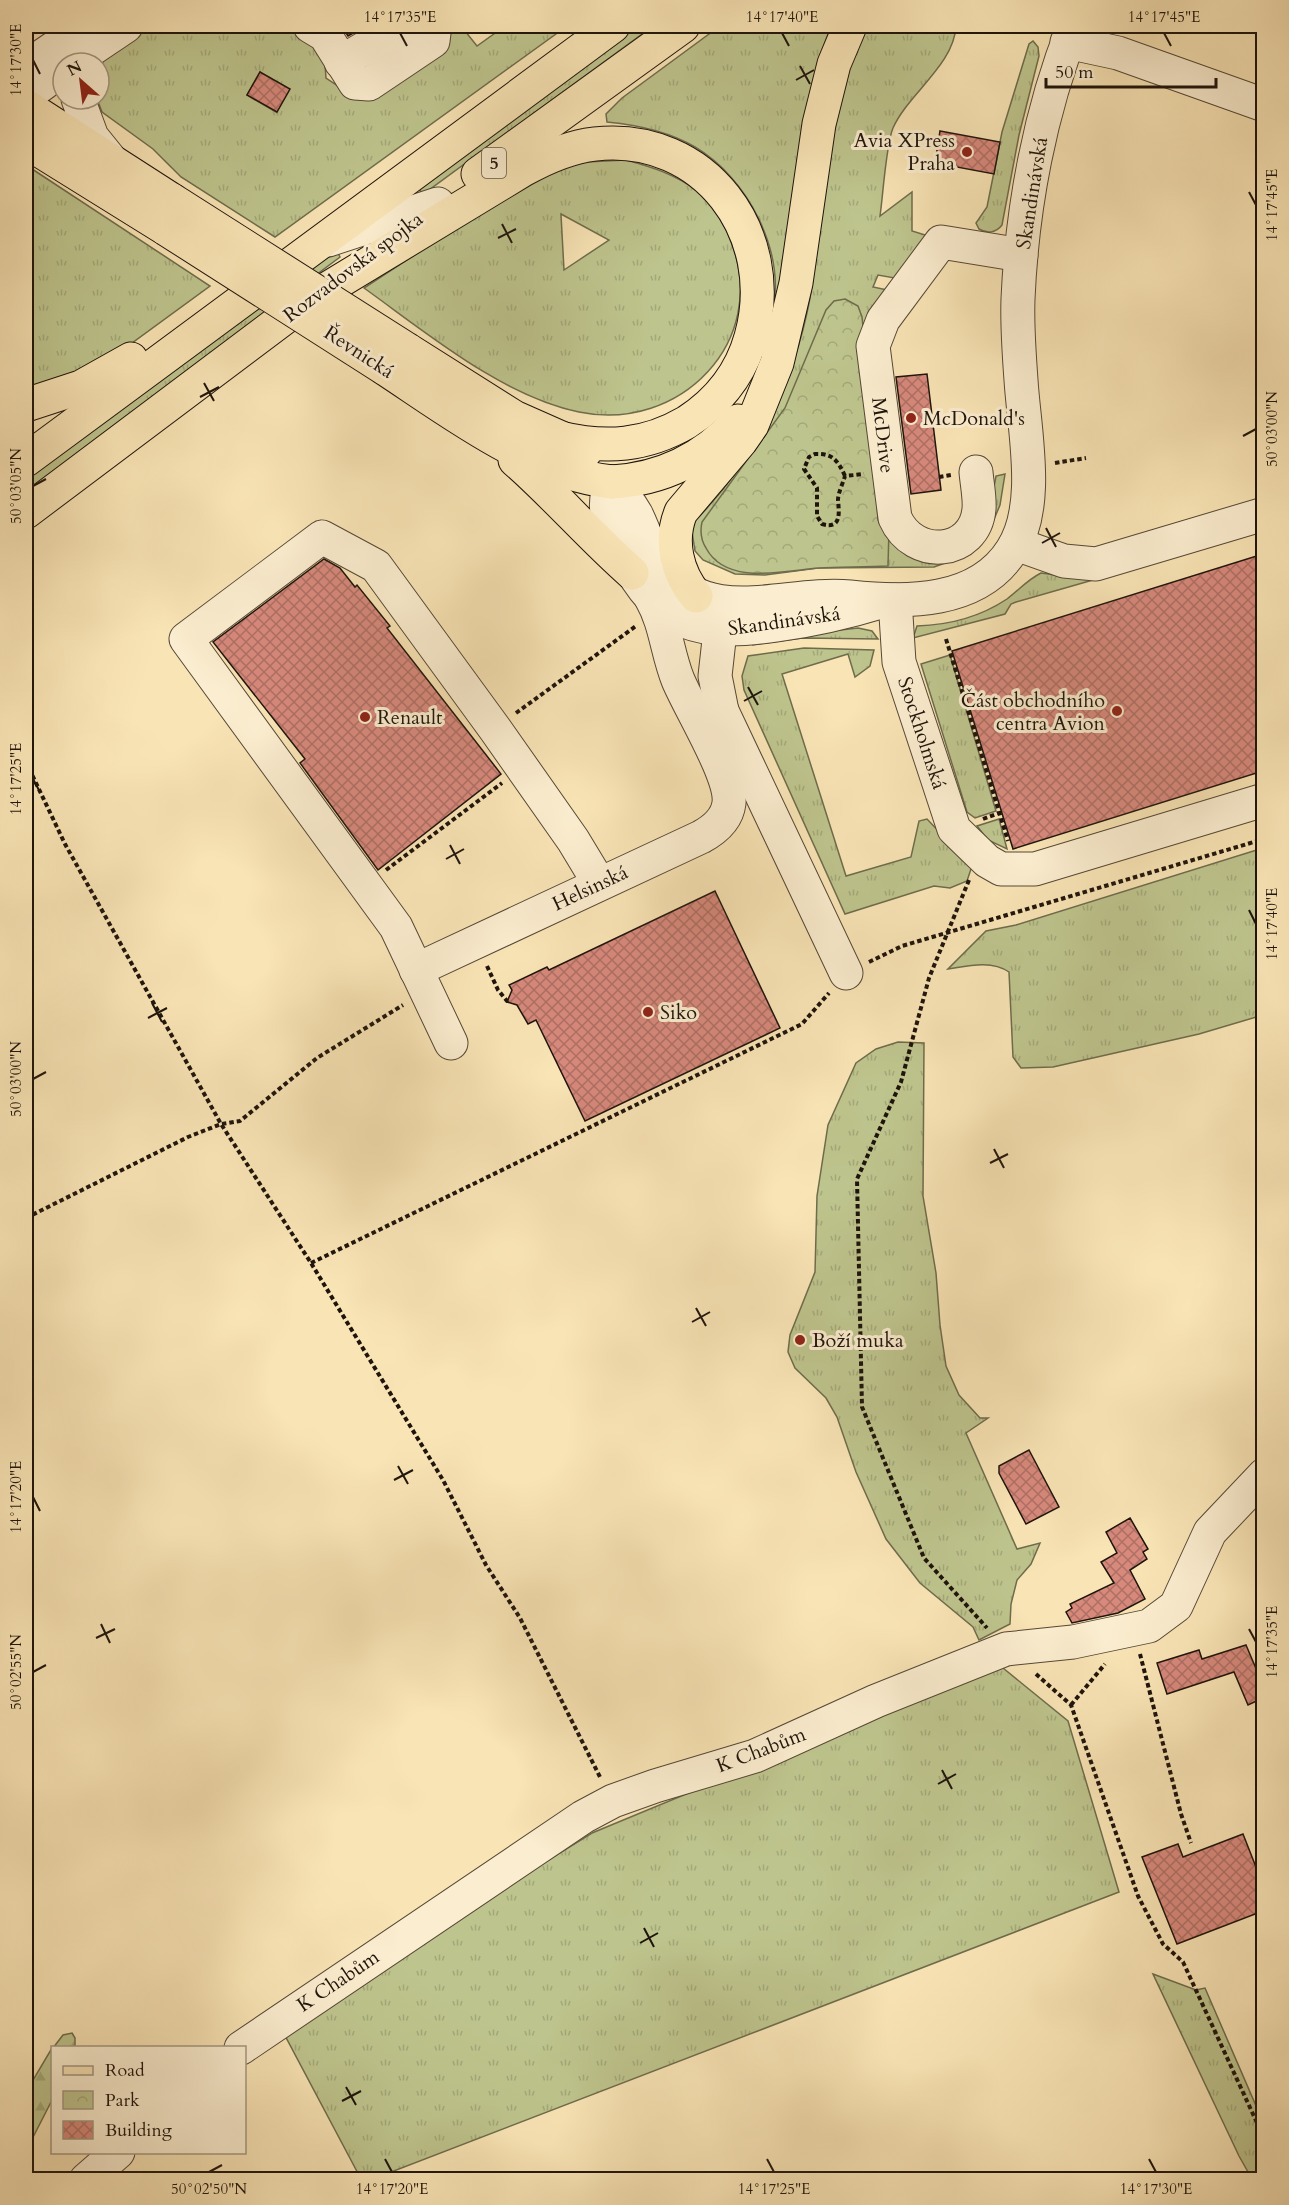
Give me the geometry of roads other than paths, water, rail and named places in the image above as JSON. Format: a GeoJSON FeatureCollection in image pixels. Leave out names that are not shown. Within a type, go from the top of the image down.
{"type":"FeatureCollection","features":[{"type":"Feature","properties":{"kind":"main road","name":"Rozvadovská spojka"},"geometry":{"type":"LineString","coordinates":[[26,460],[411,173],[613,26]]}},
{"type":"Feature","properties":{"kind":"main road","name":"Rozvadovská spojka"},"geometry":{"type":"LineString","coordinates":[[26,512],[438,204],[683,26]]}},
{"type":"Feature","properties":{"kind":"main road"},"geometry":{"type":"LineString","coordinates":[[696,596],[684,578],[678,562],[675,544],[678,520],[681,512],[752,425],[783,343],[792,304],[824,104],[834,64],[850,26]]}},
{"type":"Feature","properties":{"kind":"main road","name":"Řevnická"},"geometry":{"type":"LineString","coordinates":[[26,106],[109,158],[169,214]]}},
{"type":"Feature","properties":{"kind":"main road","name":"Řevnická"},"geometry":{"type":"LineString","coordinates":[[26,141],[169,214],[396,359],[560,438]]}},
{"type":"Feature","properties":{"kind":"main road"},"geometry":{"type":"LineString","coordinates":[[307,301],[523,170],[553,155],[582,146],[621,143],[657,150],[672,156],[705,176],[736,213],[754,257],[757,310],[746,350],[725,388],[709,405],[690,419],[645,440],[615,445],[582,443],[560,438]]}},
{"type":"Feature","properties":{"kind":"main road"},"geometry":{"type":"LineString","coordinates":[[26,405],[63,394],[100,377],[280,270]]}},
{"type":"Feature","properties":{"kind":"main road","name":"Řevnická"},"geometry":{"type":"LineString","coordinates":[[396,359],[487,435],[572,474],[612,482],[660,475],[690,461],[730,430],[765,392]]}},
{"type":"Feature","properties":{"kind":"main road"},"geometry":{"type":"LineString","coordinates":[[487,435],[548,489],[603,548],[641,596]]}},
{"type":"Feature","properties":{"kind":"main road"},"geometry":{"type":"LineString","coordinates":[[560,438],[591,456],[612,482],[629,456],[645,440]]}},
{"type":"Feature","properties":{"kind":"street"},"geometry":{"type":"LineString","coordinates":[[26,67],[80,47],[126,26]]}},
{"type":"Feature","properties":{"kind":"street"},"geometry":{"type":"LineString","coordinates":[[386,27],[328,39],[355,83],[369,84],[433,41],[435,28]]}},
{"type":"Feature","properties":{"kind":"street"},"geometry":{"type":"LineString","coordinates":[[1071,34],[1263,105]]}},
{"type":"Feature","properties":{"kind":"street","name":"Skandinávská"},"geometry":{"type":"LineString","coordinates":[[612,482],[636,514],[650,548],[663,569],[677,584],[696,596],[726,604],[824,594],[889,600],[945,595],[965,588],[996,569],[1016,544],[1024,516],[1028,467],[1020,365],[1018,301],[1021,255],[1025,217],[1045,117],[1071,34]]}},
{"type":"Feature","properties":{"kind":"street"},"geometry":{"type":"LineString","coordinates":[[26,49],[80,47]]}},
{"type":"Feature","properties":{"kind":"street"},"geometry":{"type":"LineString","coordinates":[[26,96],[51,78]]}},
{"type":"Feature","properties":{"kind":"street"},"geometry":{"type":"LineString","coordinates":[[82,111],[92,137],[109,158]]}},
{"type":"Feature","properties":{"kind":"street","name":"5"},"geometry":{"type":"LineString","coordinates":[[344,274],[411,173]]}},
{"type":"Feature","properties":{"kind":"street","name":"5"},"geometry":{"type":"LineString","coordinates":[[315,244],[438,204]]}},
{"type":"Feature","properties":{"kind":"street","name":"McDrive"},"geometry":{"type":"LineString","coordinates":[[976,472],[979,510],[974,525],[963,537],[949,545],[933,548],[916,543],[905,535],[895,518],[873,346],[883,320],[941,242],[1021,255]]}},
{"type":"Feature","properties":{"kind":"street","name":"Skandinávská"},"geometry":{"type":"LineString","coordinates":[[612,482],[606,499],[607,519],[641,596],[674,617],[720,631],[830,617],[889,600]]}},
{"type":"Feature","properties":{"kind":"street"},"geometry":{"type":"LineString","coordinates":[[1016,544],[1064,561],[1086,565],[1144,551],[1263,514]]}},
{"type":"Feature","properties":{"kind":"street"},"geometry":{"type":"LineString","coordinates":[[451,1043],[396,927],[186,639],[322,537],[376,566],[502,738],[573,840],[599,883]]}},
{"type":"Feature","properties":{"kind":"street","name":"Helsinská"},"geometry":{"type":"LineString","coordinates":[[641,596],[662,620],[678,682],[725,780]]}},
{"type":"Feature","properties":{"kind":"street","name":"Stockholmská"},"geometry":{"type":"LineString","coordinates":[[889,600],[898,662],[954,830],[995,852],[1001,868],[1035,869],[1263,800]]}},
{"type":"Feature","properties":{"kind":"street","name":"Helsinská"},"geometry":{"type":"LineString","coordinates":[[416,970],[712,831],[720,824],[729,804],[725,780],[722,711],[715,676],[720,631]]}},
{"type":"Feature","properties":{"kind":"street"},"geometry":{"type":"LineString","coordinates":[[722,711],[846,973]]}},
{"type":"Feature","properties":{"kind":"street","name":"K Chabům"},"geometry":{"type":"LineString","coordinates":[[244,2046],[583,1817],[613,1801],[755,1756],[876,1701],[1006,1649],[1073,1642],[1149,1626],[1176,1606],[1210,1532],[1263,1475]]}},
{"type":"Feature","properties":{"kind":"street"},"geometry":{"type":"LineString","coordinates":[[87,2180],[116,2154]]}},
{"type":"Feature","properties":{"kind":"place","name":"Avia XPress Praha"},"geometry":{"type":"Point","coordinates":[967,152]}},
{"type":"Feature","properties":{"kind":"place","name":"McDonald's"},"geometry":{"type":"Point","coordinates":[911,418]}},
{"type":"Feature","properties":{"kind":"place","name":"Část obchodního centra Avion"},"geometry":{"type":"Point","coordinates":[1117,711]}},
{"type":"Feature","properties":{"kind":"place","name":"Renault"},"geometry":{"type":"Point","coordinates":[365,717]}},
{"type":"Feature","properties":{"kind":"place","name":"Siko"},"geometry":{"type":"Point","coordinates":[648,1012]}},
{"type":"Feature","properties":{"kind":"place","name":"Boží muka"},"geometry":{"type":"Point","coordinates":[800,1340]}}]}
